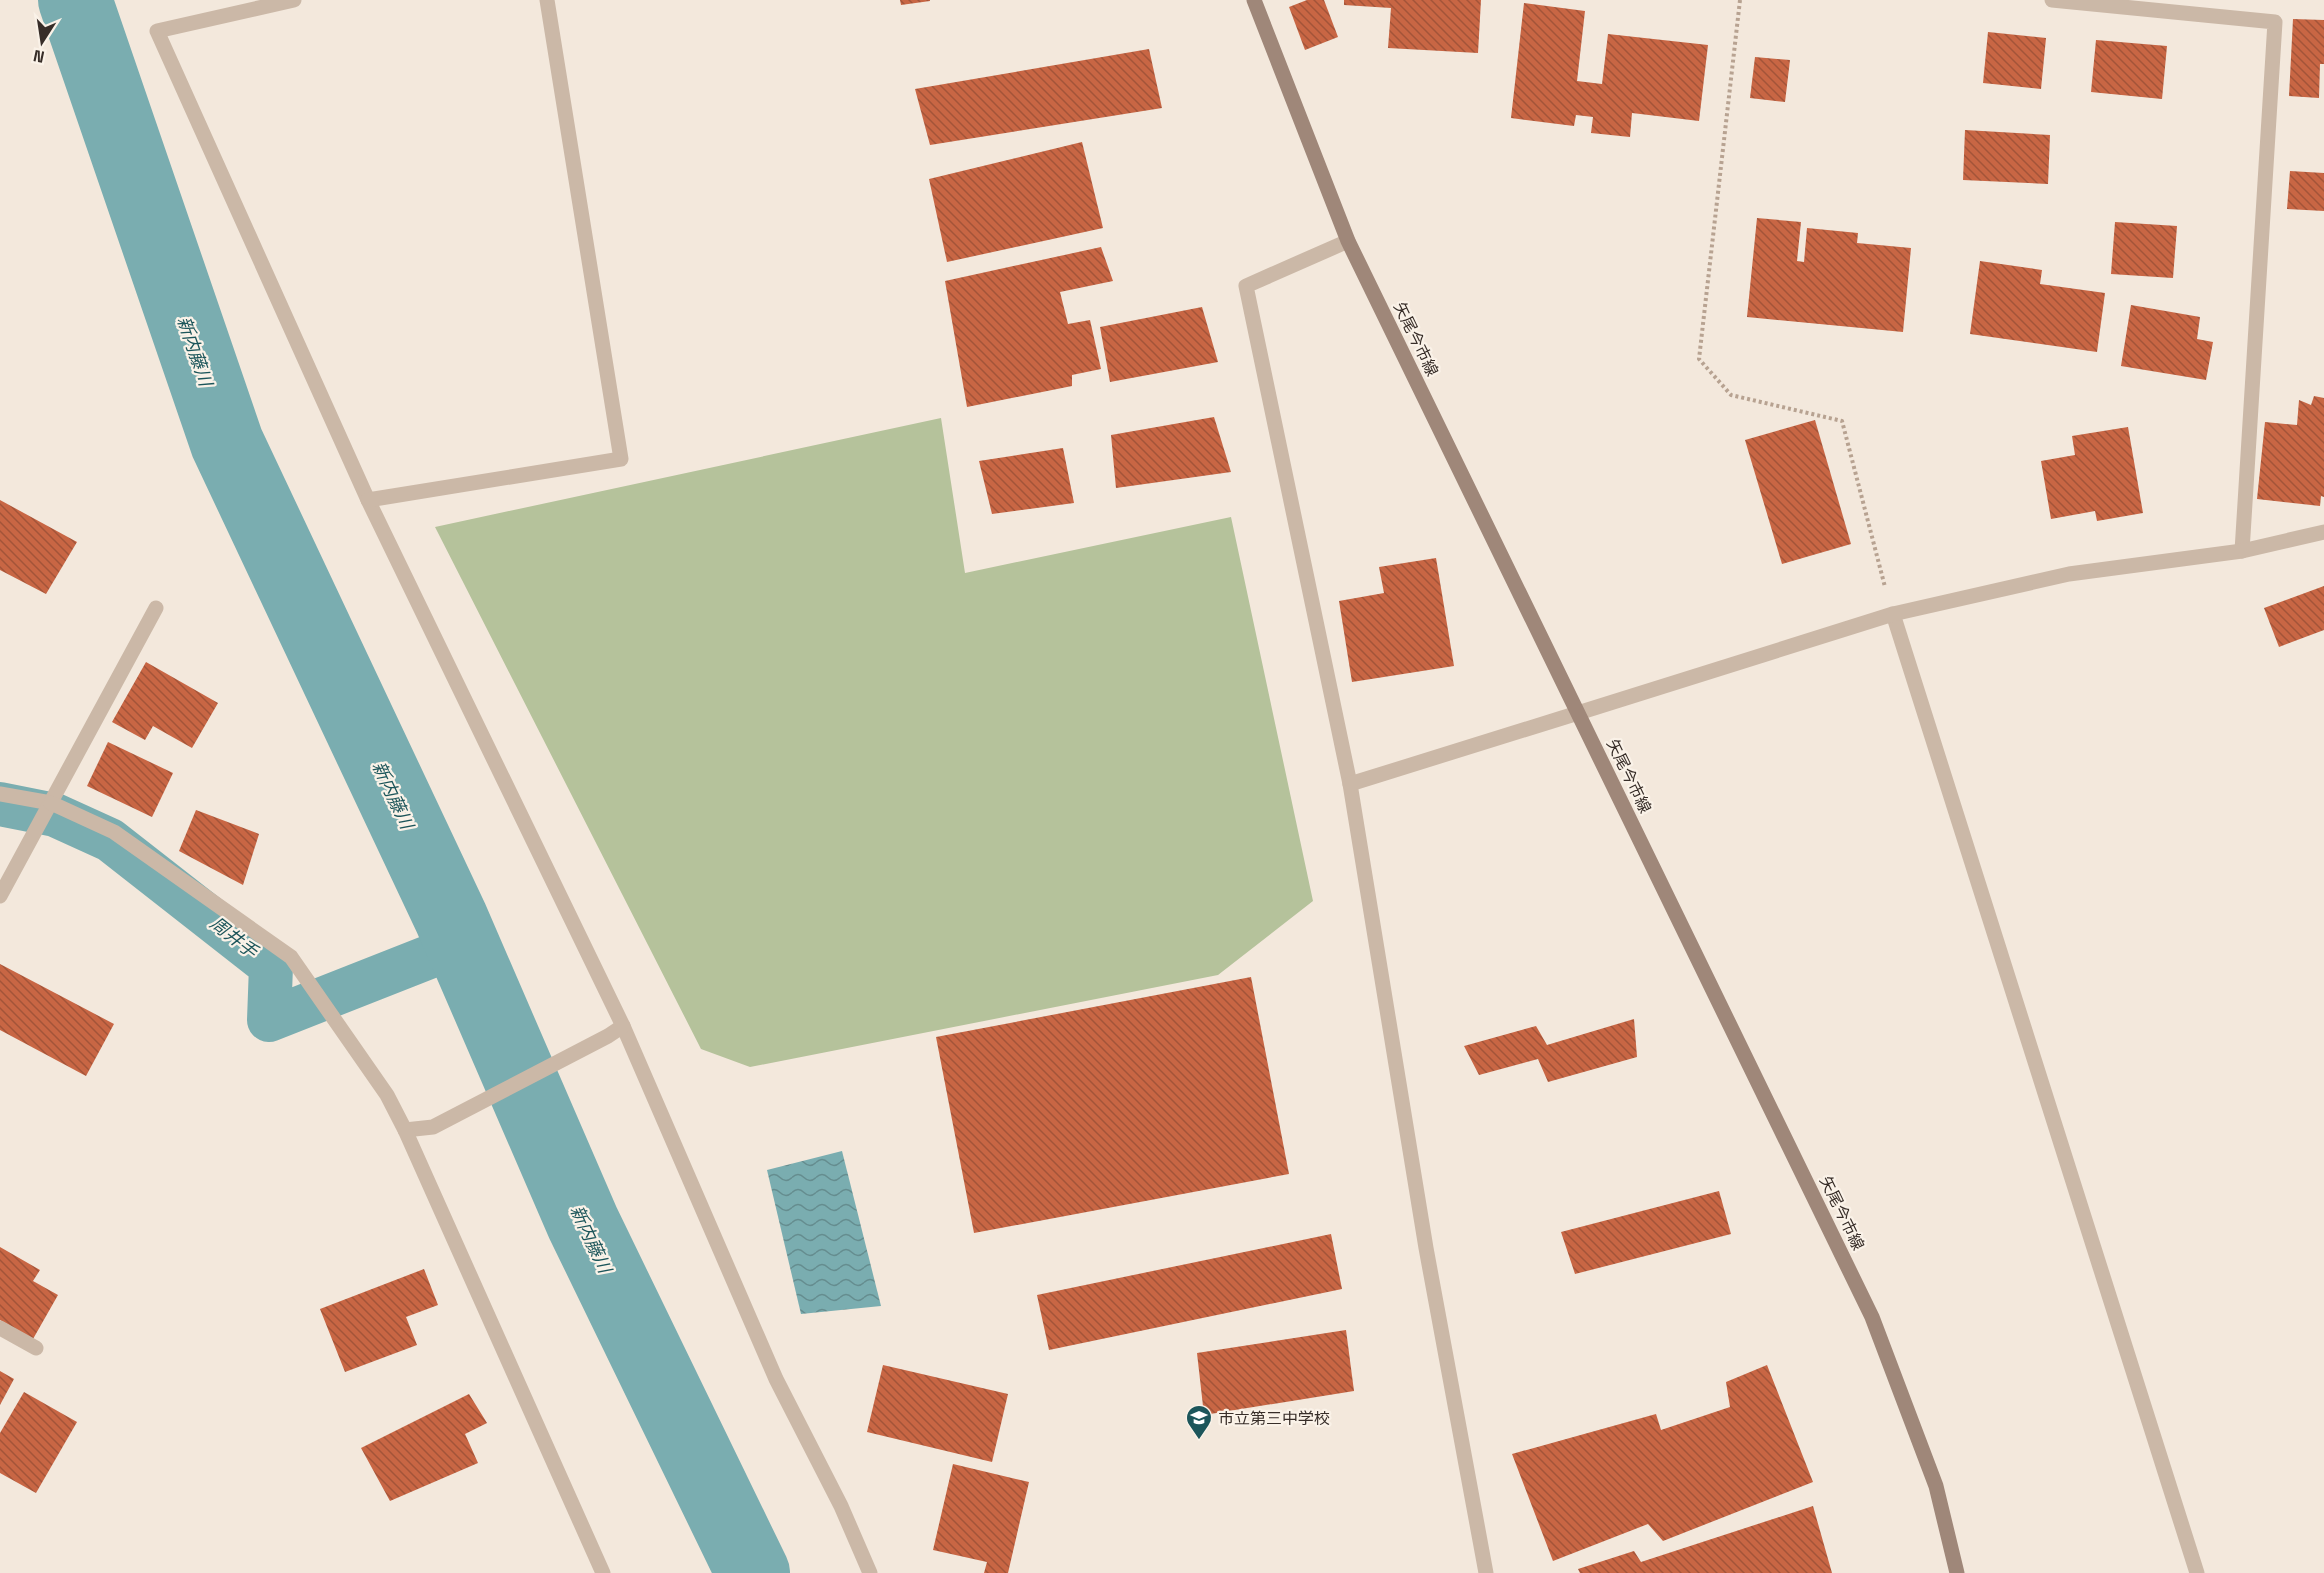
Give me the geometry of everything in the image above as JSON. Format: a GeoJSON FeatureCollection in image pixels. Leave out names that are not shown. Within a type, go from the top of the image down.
{"type":"FeatureCollection","features":[{"type":"Feature","properties":{"kind":"main road","name":"矢尾今市線"},"geometry":{"type":"LineString","coordinates":[[1254,0],[1348,241],[1872,1317],[1936,1486],[1957,1573]]}},
{"type":"Feature","properties":{"kind":"street"},"geometry":{"type":"LineString","coordinates":[[294,0],[157,31],[368,500],[623,1026],[776,1379],[841,1506],[870,1573]]}},
{"type":"Feature","properties":{"kind":"street"},"geometry":{"type":"LineString","coordinates":[[368,500],[621,459],[547,0]]}},
{"type":"Feature","properties":{"kind":"street"},"geometry":{"type":"LineString","coordinates":[[2052,0],[2275,22],[2242,551]]}},
{"type":"Feature","properties":{"kind":"street"},"geometry":{"type":"LineString","coordinates":[[1348,241],[1246,286],[1350,784],[1426,1248],[1486,1573]]}},
{"type":"Feature","properties":{"kind":"street"},"geometry":{"type":"LineString","coordinates":[[1350,784],[1893,614],[2069,574],[2242,551],[2324,532]]}},
{"type":"Feature","properties":{"kind":"street"},"geometry":{"type":"LineString","coordinates":[[0,896],[156,608]]}},
{"type":"Feature","properties":{"kind":"street"},"geometry":{"type":"LineString","coordinates":[[1893,614],[2197,1573]]}},
{"type":"Feature","properties":{"kind":"street"},"geometry":{"type":"LineString","coordinates":[[0,794],[51,803],[114,832],[291,957],[387,1095],[405,1130],[603,1573]]}},
{"type":"Feature","properties":{"kind":"street"},"geometry":{"type":"LineString","coordinates":[[405,1130],[433,1127],[623,1026]]}},
{"type":"Feature","properties":{"kind":"street"},"geometry":{"type":"LineString","coordinates":[[0,1328],[36,1348]]}},
{"type":"Feature","properties":{"kind":"path"},"geometry":{"type":"LineString","coordinates":[[1740,0],[1699,359],[1731,395],[1842,421],[1893,614]]}},
{"type":"Feature","properties":{"kind":"green space"},"geometry":{"type":"Polygon","coordinates":[[[941,418],[965,573],[1231,517],[1313,901],[1218,975],[750,1067],[701,1049],[435,527],[941,418]]]}},
{"type":"Feature","properties":{"kind":"water"},"geometry":{"type":"Polygon","coordinates":[[[842,1151],[881,1306],[801,1314],[767,1170],[842,1151]]]}},
{"type":"Feature","properties":{"kind":"building"},"geometry":{"type":"Polygon","coordinates":[[[900,0],[930,0],[930,1],[901,5],[900,0]]]}},
{"type":"Feature","properties":{"kind":"building"},"geometry":{"type":"Polygon","coordinates":[[[1307,0],[1324,0],[1338,37],[1305,50],[1289,7],[1307,0]]]}},
{"type":"Feature","properties":{"kind":"building"},"geometry":{"type":"Polygon","coordinates":[[[1344,0],[1481,0],[1478,53],[1388,48],[1391,8],[1344,5],[1344,0]]]}},
{"type":"Feature","properties":{"kind":"building"},"geometry":{"type":"Polygon","coordinates":[[[1524,3],[1585,11],[1577,81],[1602,84],[1608,34],[1708,45],[1699,121],[1632,113],[1630,137],[1591,133],[1593,117],[1576,115],[1574,126],[1511,118],[1524,3]]]}},
{"type":"Feature","properties":{"kind":"building"},"geometry":{"type":"Polygon","coordinates":[[[2293,19],[2324,20],[2324,64],[2320,64],[2319,98],[2289,96],[2293,19]]]}},
{"type":"Feature","properties":{"kind":"building"},"geometry":{"type":"Polygon","coordinates":[[[1988,32],[2046,38],[2041,89],[1983,83],[1988,32]]]}},
{"type":"Feature","properties":{"kind":"building"},"geometry":{"type":"Polygon","coordinates":[[[2096,40],[2167,46],[2162,99],[2091,92],[2096,40]]]}},
{"type":"Feature","properties":{"kind":"building"},"geometry":{"type":"Polygon","coordinates":[[[1149,49],[1162,108],[930,145],[915,89],[1149,49]]]}},
{"type":"Feature","properties":{"kind":"building"},"geometry":{"type":"Polygon","coordinates":[[[1755,57],[1790,60],[1785,102],[1750,98],[1755,57]]]}},
{"type":"Feature","properties":{"kind":"building"},"geometry":{"type":"Polygon","coordinates":[[[1965,130],[2050,135],[2048,184],[1963,180],[1965,130]]]}},
{"type":"Feature","properties":{"kind":"building"},"geometry":{"type":"Polygon","coordinates":[[[1082,142],[1103,228],[947,262],[929,179],[1082,142]]]}},
{"type":"Feature","properties":{"kind":"building"},"geometry":{"type":"Polygon","coordinates":[[[2290,171],[2324,173],[2324,211],[2287,209],[2290,171]]]}},
{"type":"Feature","properties":{"kind":"building"},"geometry":{"type":"Polygon","coordinates":[[[1757,218],[1801,222],[1797,261],[1804,262],[1807,228],[1858,233],[1857,243],[1911,248],[1903,332],[1747,317],[1757,218]]]}},
{"type":"Feature","properties":{"kind":"building"},"geometry":{"type":"Polygon","coordinates":[[[2115,222],[2177,226],[2173,278],[2111,274],[2115,222]]]}},
{"type":"Feature","properties":{"kind":"building"},"geometry":{"type":"Polygon","coordinates":[[[1101,247],[1113,281],[1060,292],[1068,324],[1090,320],[1101,369],[1072,375],[1072,386],[967,407],[945,281],[1101,247]]]}},
{"type":"Feature","properties":{"kind":"building"},"geometry":{"type":"Polygon","coordinates":[[[1980,261],[2042,270],[2040,284],[2105,293],[2097,352],[1970,334],[1980,261]]]}},
{"type":"Feature","properties":{"kind":"building"},"geometry":{"type":"Polygon","coordinates":[[[2131,305],[2200,317],[2197,339],[2213,342],[2206,380],[2121,366],[2131,305]]]}},
{"type":"Feature","properties":{"kind":"building"},"geometry":{"type":"Polygon","coordinates":[[[1202,307],[1218,362],[1110,382],[1100,327],[1202,307]]]}},
{"type":"Feature","properties":{"kind":"building"},"geometry":{"type":"Polygon","coordinates":[[[2314,396],[2324,398],[2324,497],[2321,496],[2320,506],[2257,499],[2265,422],[2297,425],[2299,400],[2311,405],[2314,396]]]}},
{"type":"Feature","properties":{"kind":"building"},"geometry":{"type":"Polygon","coordinates":[[[1214,417],[1231,472],[1116,488],[1111,435],[1214,417]]]}},
{"type":"Feature","properties":{"kind":"building"},"geometry":{"type":"Polygon","coordinates":[[[1815,420],[1851,544],[1782,564],[1745,440],[1815,420]]]}},
{"type":"Feature","properties":{"kind":"building"},"geometry":{"type":"Polygon","coordinates":[[[2128,427],[2143,513],[2097,521],[2095,511],[2051,519],[2041,461],[2075,455],[2072,436],[2128,427]]]}},
{"type":"Feature","properties":{"kind":"building"},"geometry":{"type":"Polygon","coordinates":[[[1063,448],[1074,503],[992,514],[979,461],[1063,448]]]}},
{"type":"Feature","properties":{"kind":"building"},"geometry":{"type":"Polygon","coordinates":[[[0,500],[77,542],[46,594],[0,570],[0,500]]]}},
{"type":"Feature","properties":{"kind":"building"},"geometry":{"type":"Polygon","coordinates":[[[1436,558],[1454,666],[1352,682],[1339,601],[1384,593],[1379,567],[1436,558]]]}},
{"type":"Feature","properties":{"kind":"building"},"geometry":{"type":"Polygon","coordinates":[[[2324,586],[2324,630],[2279,647],[2264,608],[2324,586]]]}},
{"type":"Feature","properties":{"kind":"building"},"geometry":{"type":"Polygon","coordinates":[[[146,662],[218,703],[192,748],[153,726],[145,740],[112,722],[146,662]]]}},
{"type":"Feature","properties":{"kind":"building"},"geometry":{"type":"Polygon","coordinates":[[[108,742],[173,773],[152,817],[87,786],[108,742]]]}},
{"type":"Feature","properties":{"kind":"building"},"geometry":{"type":"Polygon","coordinates":[[[196,810],[259,834],[243,885],[179,851],[196,810]]]}},
{"type":"Feature","properties":{"kind":"building"},"geometry":{"type":"Polygon","coordinates":[[[0,964],[114,1024],[86,1076],[0,1030],[0,964]]]}},
{"type":"Feature","properties":{"kind":"building"},"geometry":{"type":"Polygon","coordinates":[[[1251,977],[1289,1174],[974,1233],[936,1037],[1251,977]]]}},
{"type":"Feature","properties":{"kind":"building"},"geometry":{"type":"Polygon","coordinates":[[[1634,1019],[1637,1057],[1548,1082],[1538,1059],[1479,1075],[1464,1046],[1536,1026],[1547,1045],[1634,1019]]]}},
{"type":"Feature","properties":{"kind":"building"},"geometry":{"type":"Polygon","coordinates":[[[1719,1191],[1731,1234],[1575,1274],[1561,1232],[1719,1191]]]}},
{"type":"Feature","properties":{"kind":"building"},"geometry":{"type":"Polygon","coordinates":[[[1331,1234],[1342,1289],[1049,1350],[1037,1295],[1331,1234]]]}},
{"type":"Feature","properties":{"kind":"building"},"geometry":{"type":"Polygon","coordinates":[[[0,1247],[40,1270],[33,1281],[58,1295],[33,1339],[0,1320],[0,1247]]]}},
{"type":"Feature","properties":{"kind":"building"},"geometry":{"type":"Polygon","coordinates":[[[424,1269],[438,1305],[406,1317],[417,1345],[345,1372],[320,1309],[424,1269]]]}},
{"type":"Feature","properties":{"kind":"building"},"geometry":{"type":"Polygon","coordinates":[[[1346,1330],[1354,1391],[1204,1415],[1197,1353],[1346,1330]]]}},
{"type":"Feature","properties":{"kind":"building"},"geometry":{"type":"Polygon","coordinates":[[[883,1365],[1008,1394],[992,1462],[867,1432],[883,1365]]]}},
{"type":"Feature","properties":{"kind":"building"},"geometry":{"type":"Polygon","coordinates":[[[1767,1365],[1813,1482],[1663,1541],[1648,1524],[1553,1561],[1512,1454],[1656,1414],[1661,1430],[1730,1407],[1726,1382],[1767,1365]]]}},
{"type":"Feature","properties":{"kind":"building"},"geometry":{"type":"Polygon","coordinates":[[[0,1371],[14,1379],[0,1405],[0,1371]]]}},
{"type":"Feature","properties":{"kind":"building"},"geometry":{"type":"Polygon","coordinates":[[[24,1392],[77,1422],[36,1493],[0,1473],[0,1433],[24,1392]]]}},
{"type":"Feature","properties":{"kind":"building"},"geometry":{"type":"Polygon","coordinates":[[[469,1394],[487,1423],[465,1434],[478,1463],[390,1501],[361,1448],[469,1394]]]}},
{"type":"Feature","properties":{"kind":"building"},"geometry":{"type":"Polygon","coordinates":[[[953,1464],[1029,1482],[1008,1573],[984,1573],[987,1562],[933,1550],[953,1464]]]}},
{"type":"Feature","properties":{"kind":"building"},"geometry":{"type":"Polygon","coordinates":[[[1813,1506],[1832,1573],[1580,1573],[1578,1569],[1634,1551],[1641,1562],[1813,1506]]]}},
{"type":"Feature","properties":{"kind":"waterway","name":"新内藤川"},"geometry":{"type":"LineString","coordinates":[[75,0],[227,443],[451,918],[583,1223],[753,1573]]}},
{"type":"Feature","properties":{"kind":"waterway","name":"周井手"},"geometry":{"type":"LineString","coordinates":[[0,804],[55,815],[110,840],[271,966],[269,1020],[462,944]]}},
{"type":"Feature","properties":{"kind":"place","name":"市立第三中学校"},"geometry":{"type":"Point","coordinates":[1199,1441]}}]}
